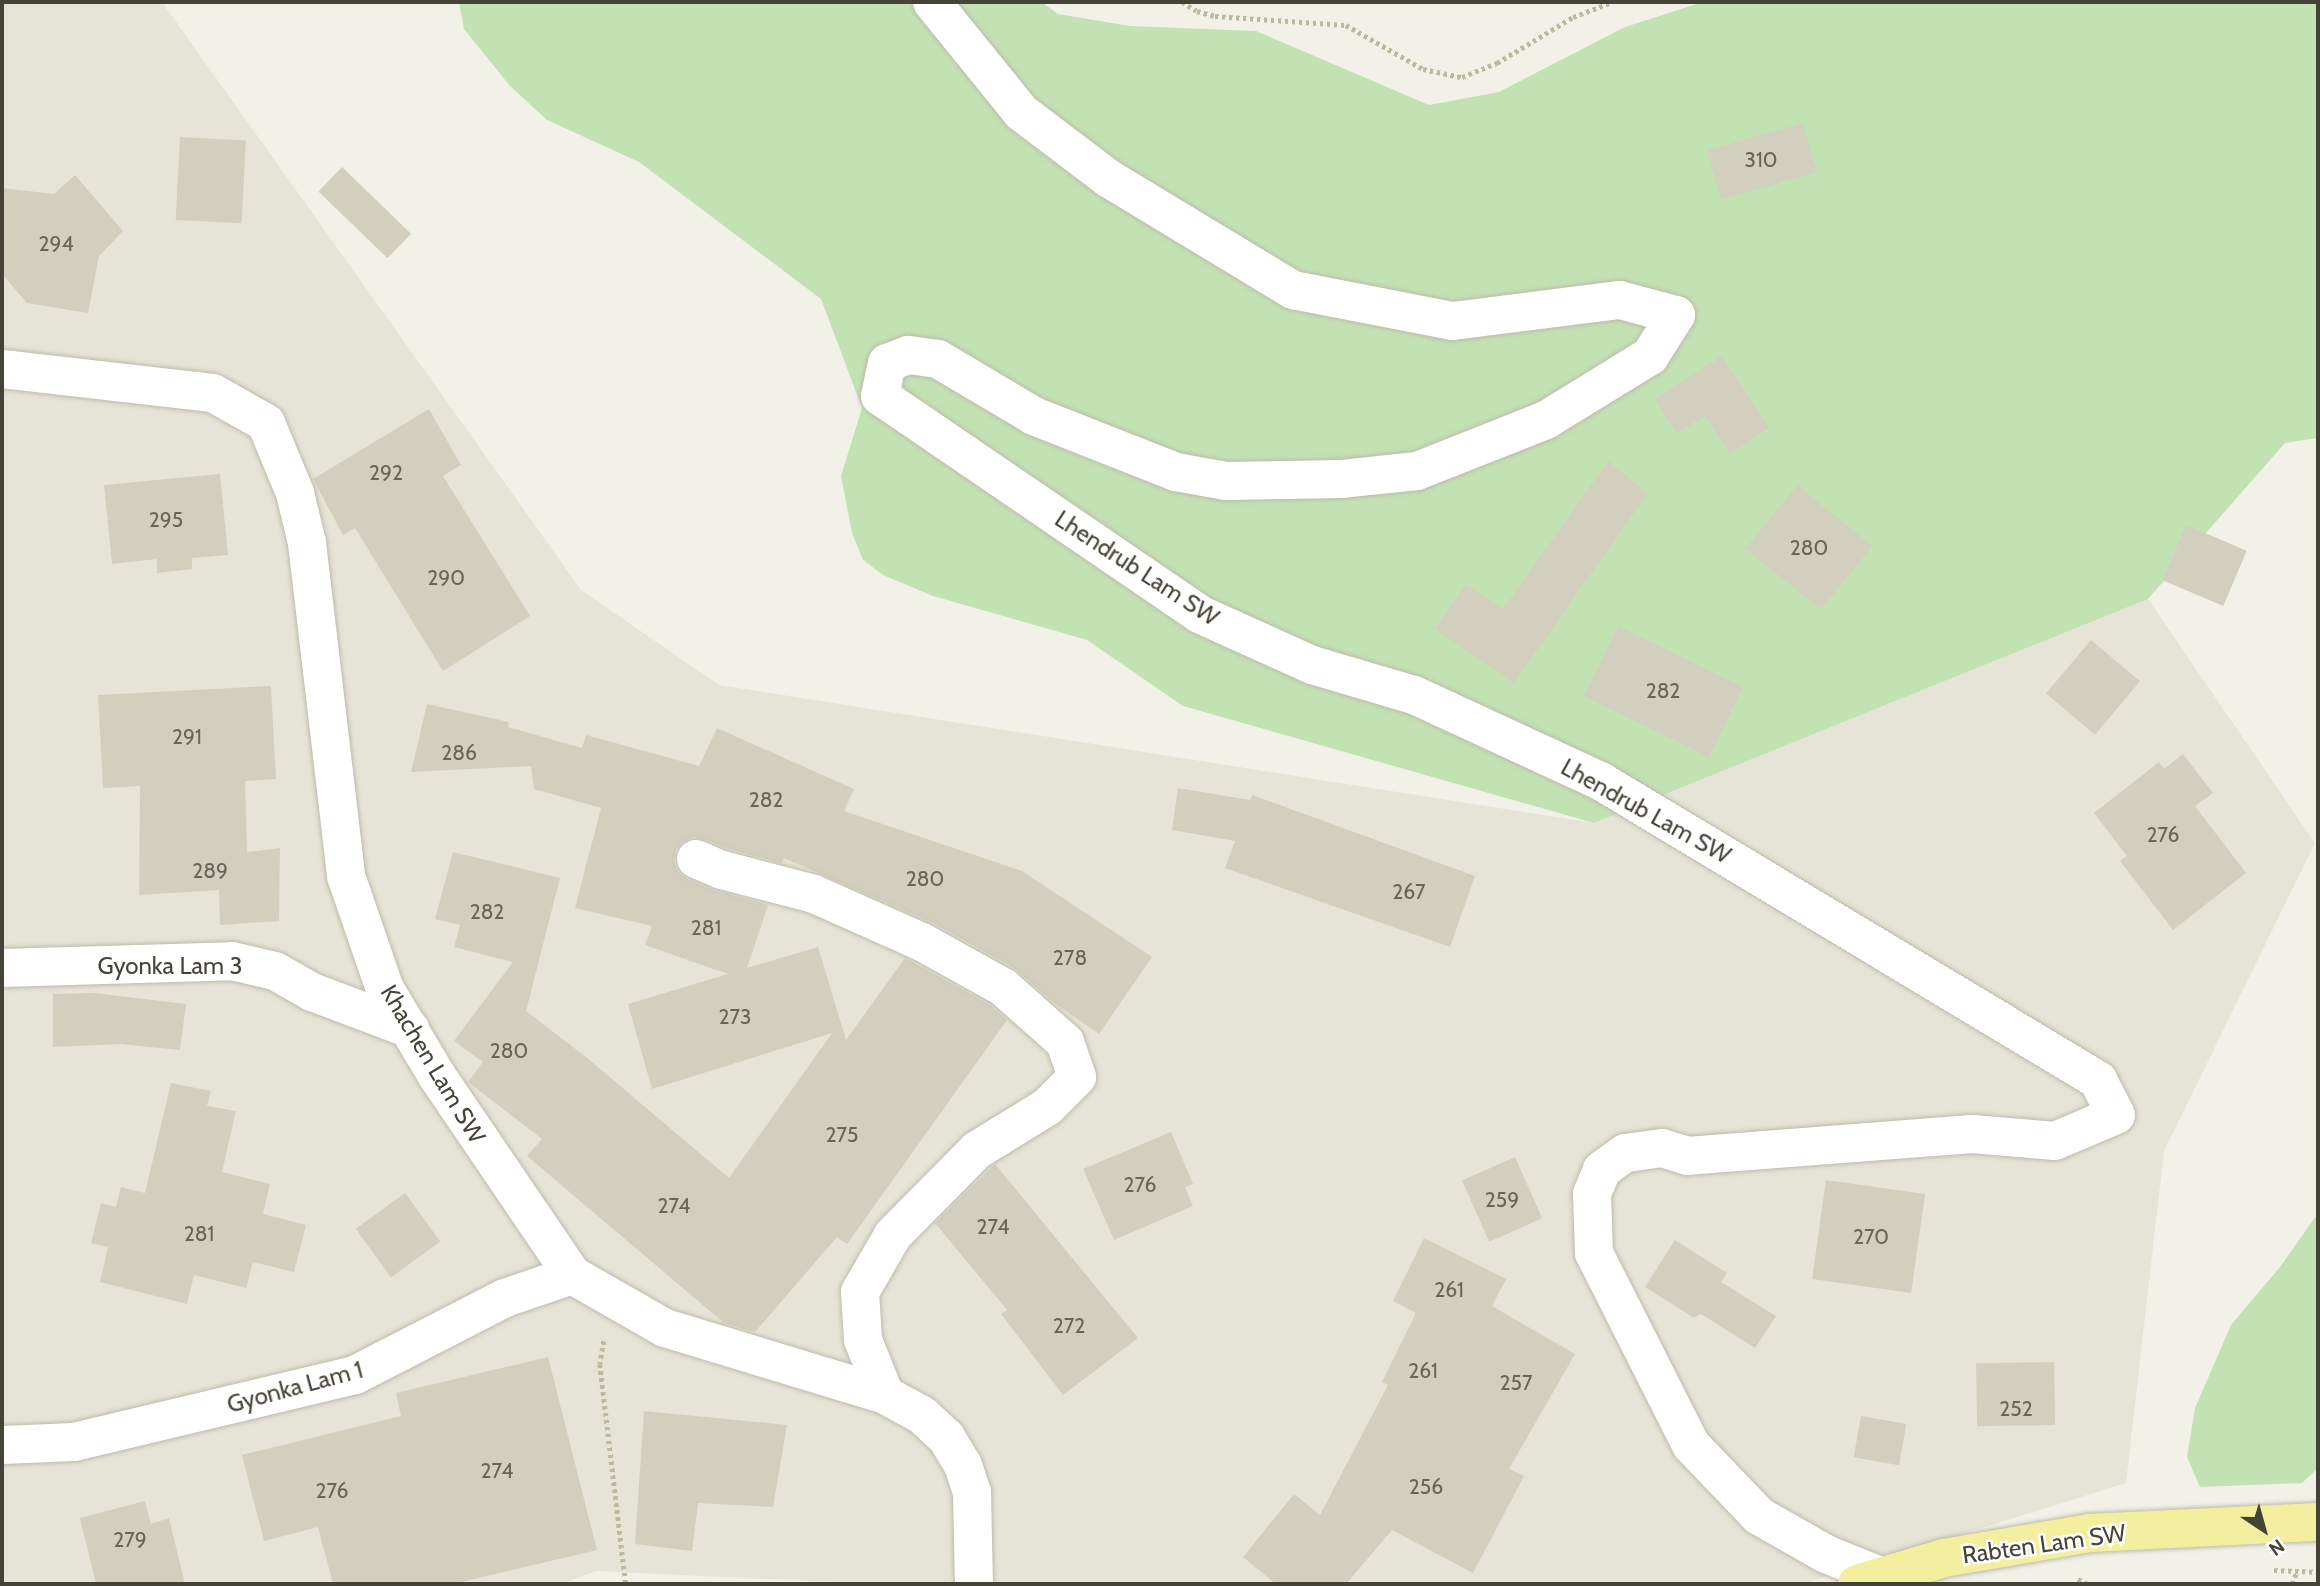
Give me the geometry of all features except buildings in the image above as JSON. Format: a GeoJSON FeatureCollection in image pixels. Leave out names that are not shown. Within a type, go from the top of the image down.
{"type":"FeatureCollection","features":[{"type":"Feature","properties":{"kind":"main road","name":"Rabten Lam SW"},"geometry":{"type":"LineString","coordinates":[[1869,1580],[1944,1558],[2090,1533],[2318,1522]]}},
{"type":"Feature","properties":{"kind":"street","name":"Lhendrub Lam SW"},"geometry":{"type":"LineString","coordinates":[[932,2],[1021,112],[1108,178],[1293,290],[1453,321],[1620,300],[1676,315],[1650,356],[1546,420],[1417,471],[1342,479],[1226,481],[1176,472],[1034,416],[939,359],[908,355],[887,363],[880,396],[1199,614],[1312,665],[1414,695],[1602,782],[2098,1080],[2116,1115],[2055,1141],[1972,1134],[1688,1156],[1662,1148],[1625,1153],[1602,1170],[1592,1194],[1594,1253],[1691,1445],[1759,1516],[1869,1580]]}},
{"type":"Feature","properties":{"kind":"street","name":"Khachen Lam SW"},"geometry":{"type":"LineString","coordinates":[[2,369],[213,393],[266,423],[295,493],[307,543],[346,876],[385,989],[505,1181],[591,1287],[665,1328],[885,1395],[922,1415],[946,1437],[963,1465],[972,1492],[974,1584]]}},
{"type":"Feature","properties":{"kind":"street"},"geometry":{"type":"LineString","coordinates":[[696,859],[722,870],[814,894],[922,942],[1003,988],[1065,1042],[1077,1077],[1047,1107],[977,1150],[892,1235],[860,1292],[863,1340],[885,1395]]}},
{"type":"Feature","properties":{"kind":"street","name":"Gyonka Lam 3"},"geometry":{"type":"LineString","coordinates":[[2,968],[232,961],[275,971],[312,992],[410,1028]]}},
{"type":"Feature","properties":{"kind":"street"},"geometry":{"type":"LineString","coordinates":[[234,1425],[284,1407],[365,1386],[517,1312],[591,1287]]}},
{"type":"Feature","properties":{"kind":"street","name":"Gyonka Lam 1"},"geometry":{"type":"LineString","coordinates":[[2,1445],[74,1442],[355,1375],[505,1298],[591,1287]]}},
{"type":"Feature","properties":{"kind":"path"},"geometry":{"type":"LineString","coordinates":[[1182,2],[1197,11],[1215,16],[1346,25],[1423,68],[1462,76],[1497,63],[1573,17],[1612,2]]}},
{"type":"Feature","properties":{"kind":"path"},"geometry":{"type":"LineString","coordinates":[[591,1287],[626,1584]]}},
{"type":"Feature","properties":{"kind":"path"},"geometry":{"type":"LineString","coordinates":[[2292,1584],[2297,1571]]}},
{"type":"Feature","properties":{"kind":"shaded area"},"geometry":{"type":"Polygon","coordinates":[[[2,2],[162,2],[581,590],[719,685],[1594,823],[2148,599],[2315,843],[2164,1151],[2126,1483],[1803,1584],[871,1584],[596,1571],[562,1584],[2,1584],[2,2]]]}},
{"type":"Feature","properties":{"kind":"green space"},"geometry":{"type":"Polygon","coordinates":[[[459,2],[1042,2],[1058,14],[1130,26],[1256,31],[1429,105],[1499,92],[1625,27],[1703,2],[2318,2],[2318,438],[2285,443],[2148,599],[1594,823],[1183,706],[1087,640],[933,596],[883,575],[863,560],[852,533],[841,476],[862,408],[821,299],[639,162],[547,120],[510,86],[464,29],[459,2]]]}},
{"type":"Feature","properties":{"kind":"green space"},"geometry":{"type":"Polygon","coordinates":[[[2318,1213],[2318,1468],[2302,1483],[2200,1487],[2187,1457],[2195,1408],[2231,1325],[2280,1267],[2318,1213]]]}}]}
